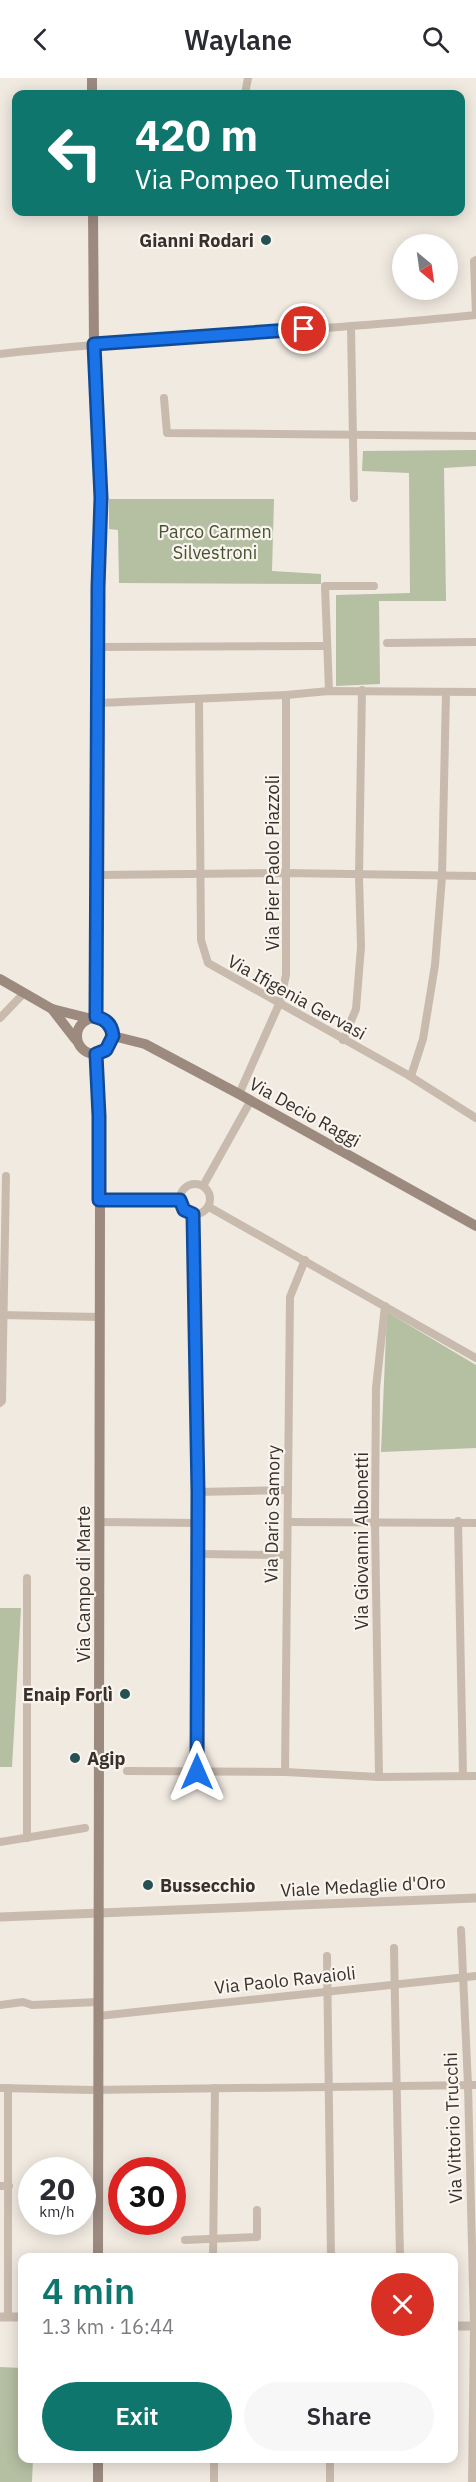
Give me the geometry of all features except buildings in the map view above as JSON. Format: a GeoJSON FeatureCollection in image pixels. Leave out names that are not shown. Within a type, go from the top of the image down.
{"type":"FeatureCollection","features":[{"type":"Feature","properties":{"kind":"main road"},"geometry":{"type":"LineString","coordinates":[[92,1018],[98,875],[98,647],[101,498],[94,344],[93,216]]}},
{"type":"Feature","properties":{"kind":"main road"},"geometry":{"type":"LineString","coordinates":[[0,979],[52,1009],[101,1018],[110,1025],[113,1036],[106,1050],[96,1054],[86,1052],[52,1009]]}},
{"type":"Feature","properties":{"kind":"main road"},"geometry":{"type":"LineString","coordinates":[[76,1040],[80,1025],[92,1018]]}},
{"type":"Feature","properties":{"kind":"main road","name":"Via Decio Raggi"},"geometry":{"type":"LineString","coordinates":[[113,1036],[145,1044],[251,1100],[476,1226]]}},
{"type":"Feature","properties":{"kind":"main road","name":"Via Campo di Marte"},"geometry":{"type":"LineString","coordinates":[[96,1054],[99,1116],[98,2253]]}},
{"type":"Feature","properties":{"kind":"main road"},"geometry":{"type":"LineString","coordinates":[[98,2463],[98,2482]]}},
{"type":"Feature","properties":{"kind":"street"},"geometry":{"type":"LineString","coordinates":[[0,354],[94,344],[476,315],[474,261],[476,260]]}},
{"type":"Feature","properties":{"kind":"street"},"geometry":{"type":"LineString","coordinates":[[351,326],[354,498]]}},
{"type":"Feature","properties":{"kind":"street"},"geometry":{"type":"LineString","coordinates":[[164,398],[167,433],[476,436]]}},
{"type":"Feature","properties":{"kind":"street"},"geometry":{"type":"LineString","coordinates":[[329,691],[325,586],[374,586]]}},
{"type":"Feature","properties":{"kind":"street"},"geometry":{"type":"LineString","coordinates":[[387,643],[476,642]]}},
{"type":"Feature","properties":{"kind":"street"},"geometry":{"type":"LineString","coordinates":[[98,647],[327,646]]}},
{"type":"Feature","properties":{"kind":"street"},"geometry":{"type":"LineString","coordinates":[[343,1040],[357,1009],[361,946],[359,876],[362,690]]}},
{"type":"Feature","properties":{"kind":"street"},"geometry":{"type":"LineString","coordinates":[[99,703],[199,700],[362,690],[476,692]]}},
{"type":"Feature","properties":{"kind":"street"},"geometry":{"type":"LineString","coordinates":[[411,1076],[423,1039],[430,1004],[442,877],[446,692]]}},
{"type":"Feature","properties":{"kind":"street","name":"Via Pier Paolo Piazzoli"},"geometry":{"type":"LineString","coordinates":[[239,1094],[280,1002],[286,975],[285,873],[288,782],[286,695]]}},
{"type":"Feature","properties":{"kind":"street","name":"Via Ifigenia Gervasi"},"geometry":{"type":"LineString","coordinates":[[199,700],[201,940],[208,963],[223,974],[280,1002],[343,1040],[411,1076],[476,1118]]}},
{"type":"Feature","properties":{"kind":"street"},"geometry":{"type":"LineString","coordinates":[[98,875],[285,873],[359,876],[476,876]]}},
{"type":"Feature","properties":{"kind":"street"},"geometry":{"type":"LineString","coordinates":[[0,1018],[24,993]]}},
{"type":"Feature","properties":{"kind":"street"},"geometry":{"type":"LineString","coordinates":[[203,1186],[251,1100]]}},
{"type":"Feature","properties":{"kind":"street"},"geometry":{"type":"LineString","coordinates":[[1,1402],[6,1176]]}},
{"type":"Feature","properties":{"kind":"street"},"geometry":{"type":"LineString","coordinates":[[194,1184],[203,1186],[211,1198],[209,1207],[202,1213],[193,1214],[184,1210],[180,1200],[186,1188],[194,1184]]}},
{"type":"Feature","properties":{"kind":"street"},"geometry":{"type":"LineString","coordinates":[[99,1200],[180,1200]]}},
{"type":"Feature","properties":{"kind":"street"},"geometry":{"type":"LineString","coordinates":[[209,1207],[476,1358]]}},
{"type":"Feature","properties":{"kind":"street"},"geometry":{"type":"LineString","coordinates":[[193,1214],[198,1492],[197,1772]]}},
{"type":"Feature","properties":{"kind":"street","name":"Via Dario Samory"},"geometry":{"type":"LineString","coordinates":[[285,1772],[290,1297],[305,1260]]}},
{"type":"Feature","properties":{"kind":"street","name":"Via Giovanni Albonetti"},"geometry":{"type":"LineString","coordinates":[[379,1777],[375,1524],[376,1389],[385,1306]]}},
{"type":"Feature","properties":{"kind":"street"},"geometry":{"type":"LineString","coordinates":[[2,1315],[99,1317]]}},
{"type":"Feature","properties":{"kind":"street"},"geometry":{"type":"LineString","coordinates":[[198,1492],[288,1490]]}},
{"type":"Feature","properties":{"kind":"street"},"geometry":{"type":"LineString","coordinates":[[458,1521],[463,1776]]}},
{"type":"Feature","properties":{"kind":"street"},"geometry":{"type":"LineString","coordinates":[[288,1522],[375,1524],[458,1521],[476,1523]]}},
{"type":"Feature","properties":{"kind":"street"},"geometry":{"type":"LineString","coordinates":[[99,1522],[198,1522]]}},
{"type":"Feature","properties":{"kind":"street"},"geometry":{"type":"LineString","coordinates":[[198,1554],[287,1555]]}},
{"type":"Feature","properties":{"kind":"street"},"geometry":{"type":"LineString","coordinates":[[27,1578],[27,1838]]}},
{"type":"Feature","properties":{"kind":"street"},"geometry":{"type":"LineString","coordinates":[[127,1770],[285,1772],[379,1777],[476,1776]]}},
{"type":"Feature","properties":{"kind":"street"},"geometry":{"type":"LineString","coordinates":[[0,1842],[85,1828]]}},
{"type":"Feature","properties":{"kind":"street","name":"Viale Medaglie d'Oro"},"geometry":{"type":"LineString","coordinates":[[0,1917],[98,1915],[476,1898]]}},
{"type":"Feature","properties":{"kind":"street","name":"Via Vittorio Trucchi"},"geometry":{"type":"LineString","coordinates":[[461,1930],[462,1977],[472,2085],[475,2326],[472,2482]]}},
{"type":"Feature","properties":{"kind":"street"},"geometry":{"type":"LineString","coordinates":[[394,1948],[400,2253]]}},
{"type":"Feature","properties":{"kind":"street"},"geometry":{"type":"LineString","coordinates":[[327,1956],[331,2253]]}},
{"type":"Feature","properties":{"kind":"street","name":"Via Paolo Ravaioli"},"geometry":{"type":"LineString","coordinates":[[98,2016],[476,1976]]}},
{"type":"Feature","properties":{"kind":"street"},"geometry":{"type":"LineString","coordinates":[[0,2005],[23,2002],[32,2005],[98,2002]]}},
{"type":"Feature","properties":{"kind":"street"},"geometry":{"type":"LineString","coordinates":[[4,2317],[9,2186],[4,2088],[472,2085]]}},
{"type":"Feature","properties":{"kind":"street"},"geometry":{"type":"LineString","coordinates":[[213,2253],[215,2088]]}},
{"type":"Feature","properties":{"kind":"street"},"geometry":{"type":"LineString","coordinates":[[0,2186],[9,2186]]}},
{"type":"Feature","properties":{"kind":"street"},"geometry":{"type":"LineString","coordinates":[[185,2240],[257,2237],[257,2210]]}},
{"type":"Feature","properties":{"kind":"street"},"geometry":{"type":"LineString","coordinates":[[458,2326],[475,2326]]}},
{"type":"Feature","properties":{"kind":"street"},"geometry":{"type":"LineString","coordinates":[[214,2463],[214,2482]]}},
{"type":"Feature","properties":{"kind":"street"},"geometry":{"type":"LineString","coordinates":[[330,2463],[330,2482]]}},
{"type":"Feature","properties":{"kind":"green space"},"geometry":{"type":"Polygon","coordinates":[[[476,450],[476,466],[444,468],[446,601],[379,601],[380,684],[336,686],[336,595],[410,593],[409,473],[362,471],[363,451],[476,450]]]}},
{"type":"Feature","properties":{"kind":"green space","name":"Parco Carmen Silvestroni"},"geometry":{"type":"Polygon","coordinates":[[[109,499],[274,499],[272,571],[321,574],[321,584],[119,583],[118,530],[109,529],[109,499]]]}},
{"type":"Feature","properties":{"kind":"green space"},"geometry":{"type":"Polygon","coordinates":[[[387,1312],[476,1365],[476,1448],[381,1452],[387,1312]]]}},
{"type":"Feature","properties":{"kind":"green space"},"geometry":{"type":"Polygon","coordinates":[[[0,1608],[21,1608],[12,1767],[0,1767],[0,1608]]]}},
{"type":"Feature","properties":{"kind":"green space"},"geometry":{"type":"Polygon","coordinates":[[[0,2367],[18,2368],[18,2463],[33,2463],[32,2482],[0,2482],[0,2367]]]}},
{"type":"Feature","properties":{"kind":"place","name":"Gianni Rodari"},"geometry":{"type":"Point","coordinates":[266,240]}},
{"type":"Feature","properties":{"kind":"place","name":"Enaip Forlì"},"geometry":{"type":"Point","coordinates":[125,1694]}},
{"type":"Feature","properties":{"kind":"place","name":"Agip"},"geometry":{"type":"Point","coordinates":[75,1758]}},
{"type":"Feature","properties":{"kind":"place","name":"Bussecchio"},"geometry":{"type":"Point","coordinates":[148,1885]}},
{"type":"Feature","properties":{"kind":"route"},"geometry":{"type":"LineString","coordinates":[[197,1772],[198,1492],[193,1214],[184,1210],[180,1200],[99,1200],[96,1054],[102,1053],[110,1046],[113,1036],[110,1025],[96,1017],[94,974],[98,875],[98,587],[101,498],[94,344],[304,329]]}}]}
